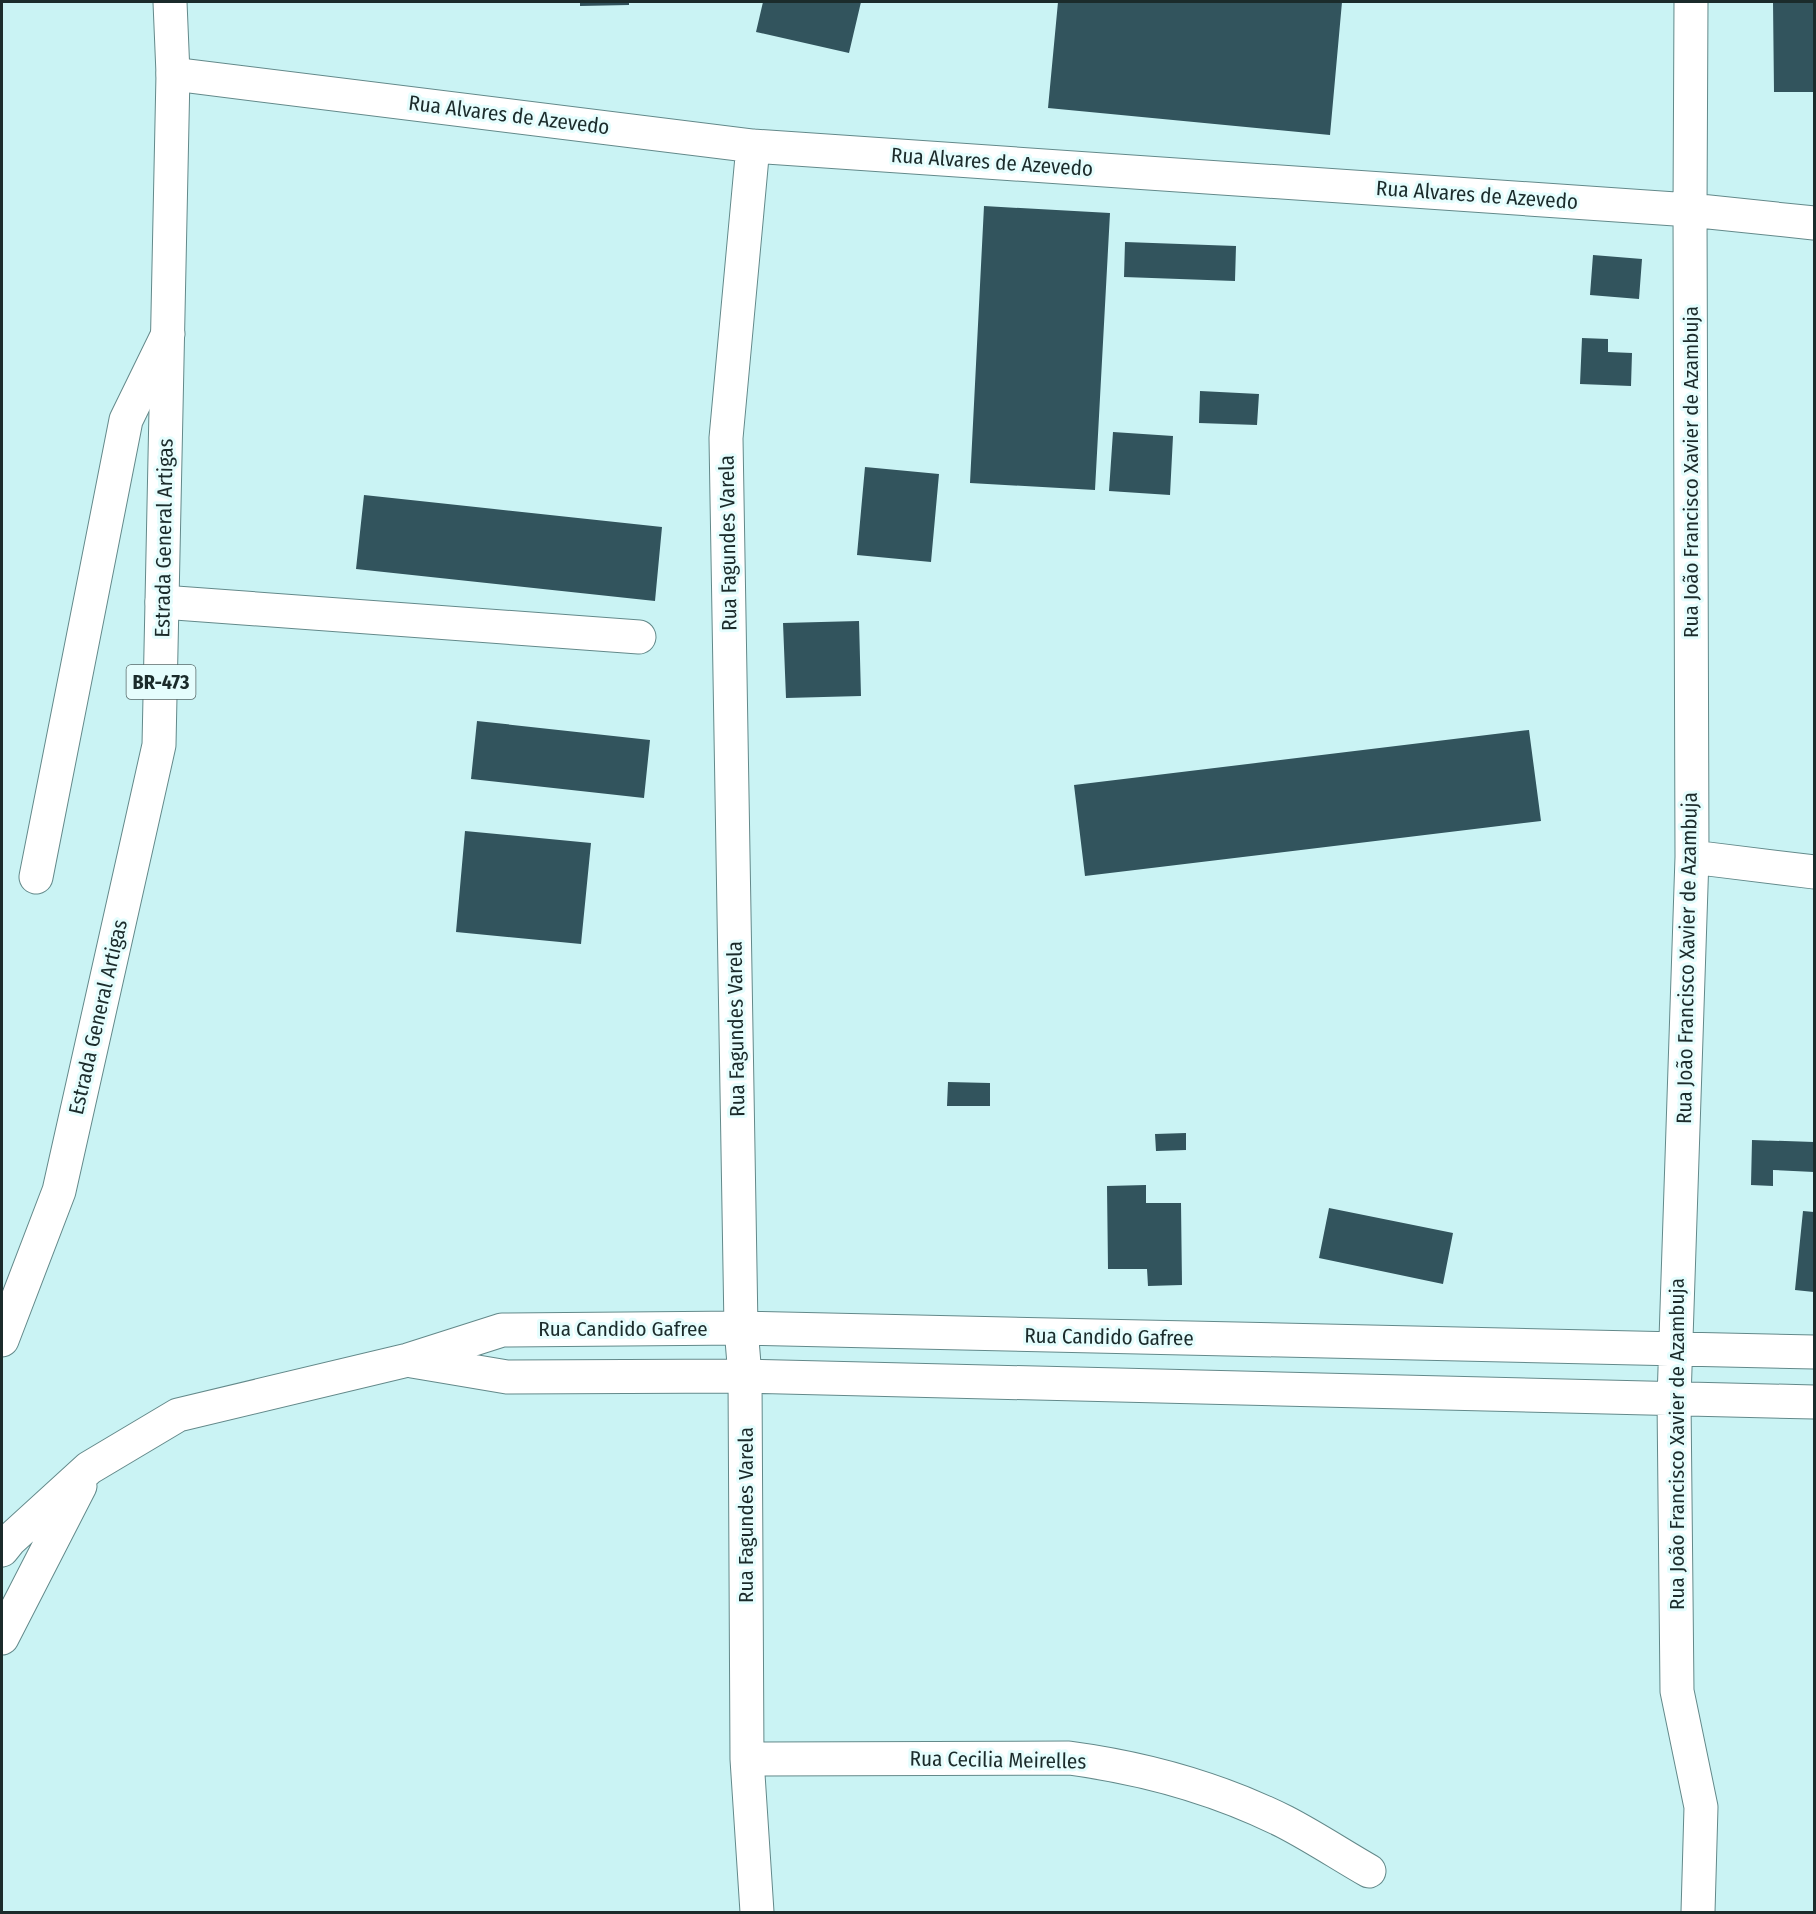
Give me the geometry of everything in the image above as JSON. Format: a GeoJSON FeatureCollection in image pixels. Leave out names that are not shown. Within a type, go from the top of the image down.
{"type":"FeatureCollection","features":[{"type":"Feature","properties":{"kind":"street","name":"Estrada General Artigas"},"geometry":{"type":"LineString","coordinates":[[2,1340],[59,1191],[159,745],[173,74],[170,2]]}},
{"type":"Feature","properties":{"kind":"street","name":"Rua João Francisco Xavier de Azambuja"},"geometry":{"type":"LineString","coordinates":[[1691,2],[1692,857],[1674,1399],[1677,1691],[1701,1807],[1698,1912]]}},
{"type":"Feature","properties":{"kind":"street","name":"Rua Alvares de Azevedo"},"geometry":{"type":"LineString","coordinates":[[173,74],[753,146],[1690,210],[1815,223]]}},
{"type":"Feature","properties":{"kind":"street","name":"Rua Fagundes Varela"},"geometry":{"type":"LineString","coordinates":[[753,146],[726,438],[741,1328],[745,1376],[747,1759],[757,1912]]}},
{"type":"Feature","properties":{"kind":"street"},"geometry":{"type":"LineString","coordinates":[[36,877],[126,420],[168,334]]}},
{"type":"Feature","properties":{"kind":"street"},"geometry":{"type":"LineString","coordinates":[[162,603],[639,638]]}},
{"type":"Feature","properties":{"kind":"street"},"geometry":{"type":"LineString","coordinates":[[1692,857],[1815,872]]}},
{"type":"Feature","properties":{"kind":"street","name":"Rua Candido Gafree"},"geometry":{"type":"LineString","coordinates":[[2,1550],[10,1539],[89,1468],[178,1415],[408,1360],[502,1330],[741,1328],[1815,1352]]}},
{"type":"Feature","properties":{"kind":"street","name":"Rua Candido Gafree"},"geometry":{"type":"LineString","coordinates":[[408,1360],[507,1377],[745,1376],[1815,1402]]}},
{"type":"Feature","properties":{"kind":"street"},"geometry":{"type":"LineString","coordinates":[[2,1638],[89,1468]]}},
{"type":"Feature","properties":{"kind":"street","name":"Rua Cecilia Meirelles"},"geometry":{"type":"LineString","coordinates":[[747,1759],[1069,1758],[1110,1764],[1175,1778],[1253,1808],[1285,1822],[1370,1871]]}},
{"type":"Feature","properties":{"kind":"building"},"geometry":{"type":"Polygon","coordinates":[[[580,2],[629,2],[629,5],[580,6],[580,2]]]}},
{"type":"Feature","properties":{"kind":"building"},"geometry":{"type":"Polygon","coordinates":[[[763,2],[861,2],[849,53],[756,32],[763,2]]]}},
{"type":"Feature","properties":{"kind":"building"},"geometry":{"type":"Polygon","coordinates":[[[1058,2],[1342,2],[1330,135],[1048,108],[1058,2]]]}},
{"type":"Feature","properties":{"kind":"building"},"geometry":{"type":"Polygon","coordinates":[[[1773,2],[1814,2],[1814,92],[1774,92],[1773,2]]]}},
{"type":"Feature","properties":{"kind":"building"},"geometry":{"type":"Polygon","coordinates":[[[984,206],[1110,213],[1095,490],[970,483],[984,206]]]}},
{"type":"Feature","properties":{"kind":"building"},"geometry":{"type":"Polygon","coordinates":[[[1125,242],[1236,246],[1235,281],[1124,277],[1125,242]]]}},
{"type":"Feature","properties":{"kind":"building"},"geometry":{"type":"Polygon","coordinates":[[[1593,255],[1642,259],[1639,299],[1590,295],[1593,255]]]}},
{"type":"Feature","properties":{"kind":"building"},"geometry":{"type":"Polygon","coordinates":[[[1582,338],[1608,339],[1608,352],[1632,353],[1631,386],[1580,384],[1582,338]]]}},
{"type":"Feature","properties":{"kind":"building"},"geometry":{"type":"Polygon","coordinates":[[[1200,391],[1259,394],[1257,425],[1199,423],[1200,391]]]}},
{"type":"Feature","properties":{"kind":"building"},"geometry":{"type":"Polygon","coordinates":[[[1113,432],[1173,436],[1170,495],[1109,491],[1113,432]]]}},
{"type":"Feature","properties":{"kind":"building"},"geometry":{"type":"Polygon","coordinates":[[[865,467],[939,474],[931,562],[857,555],[865,467]]]}},
{"type":"Feature","properties":{"kind":"building"},"geometry":{"type":"Polygon","coordinates":[[[364,495],[662,527],[655,601],[356,569],[364,495]]]}},
{"type":"Feature","properties":{"kind":"building"},"geometry":{"type":"Polygon","coordinates":[[[859,621],[861,696],[786,698],[783,623],[859,621]]]}},
{"type":"Feature","properties":{"kind":"building"},"geometry":{"type":"Polygon","coordinates":[[[477,721],[650,740],[644,798],[471,779],[477,721]]]}},
{"type":"Feature","properties":{"kind":"building"},"geometry":{"type":"Polygon","coordinates":[[[1529,730],[1541,821],[1085,876],[1074,785],[1529,730]]]}},
{"type":"Feature","properties":{"kind":"building"},"geometry":{"type":"Polygon","coordinates":[[[465,831],[591,843],[581,944],[456,932],[465,831]]]}},
{"type":"Feature","properties":{"kind":"building"},"geometry":{"type":"Polygon","coordinates":[[[948,1082],[990,1083],[990,1106],[947,1106],[948,1082]]]}},
{"type":"Feature","properties":{"kind":"building"},"geometry":{"type":"Polygon","coordinates":[[[1186,1133],[1186,1150],[1156,1151],[1155,1134],[1186,1133]]]}},
{"type":"Feature","properties":{"kind":"building"},"geometry":{"type":"Polygon","coordinates":[[[1752,1140],[1814,1142],[1814,1172],[1773,1170],[1773,1186],[1751,1185],[1752,1140]]]}},
{"type":"Feature","properties":{"kind":"building"},"geometry":{"type":"Polygon","coordinates":[[[1146,1185],[1146,1203],[1181,1203],[1182,1285],[1148,1286],[1147,1269],[1108,1269],[1107,1186],[1146,1185]]]}},
{"type":"Feature","properties":{"kind":"building"},"geometry":{"type":"Polygon","coordinates":[[[1329,1208],[1453,1233],[1443,1284],[1319,1258],[1329,1208]]]}},
{"type":"Feature","properties":{"kind":"building"},"geometry":{"type":"Polygon","coordinates":[[[1803,1211],[1814,1212],[1814,1292],[1795,1290],[1803,1211]]]}}]}
